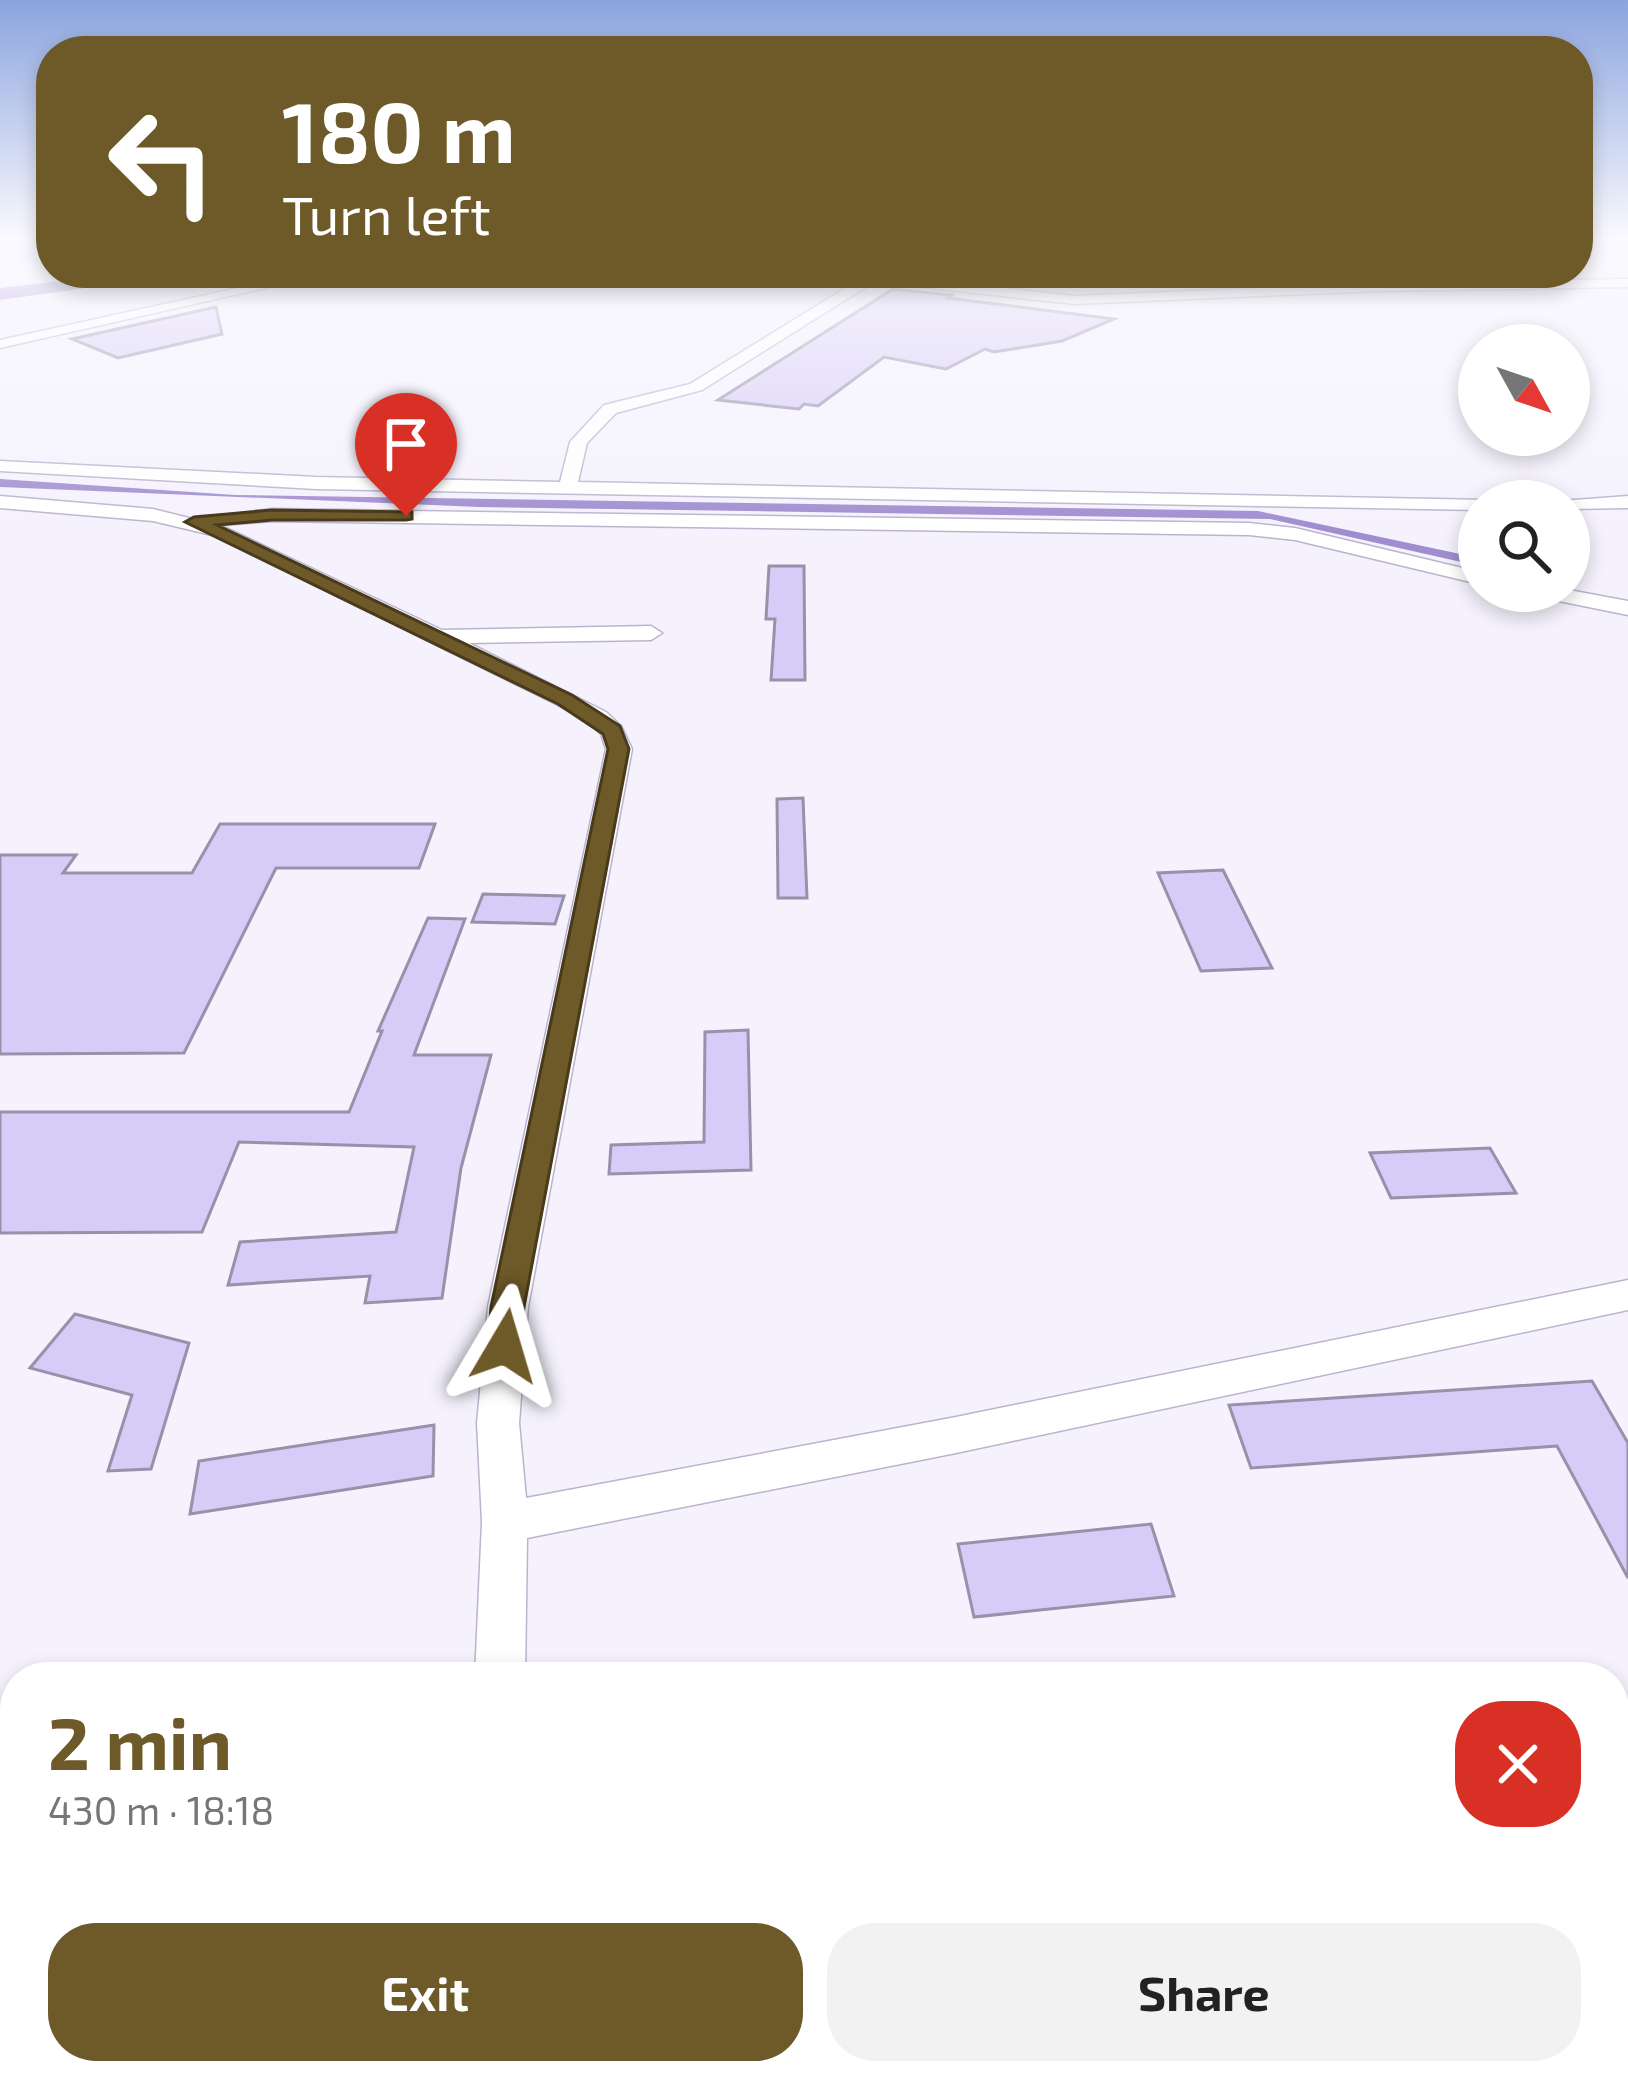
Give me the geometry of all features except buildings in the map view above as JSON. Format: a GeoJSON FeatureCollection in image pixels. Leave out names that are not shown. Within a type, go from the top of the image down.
{"type":"FeatureCollection","features":[{"type":"Feature","properties":{"kind":"street"},"geometry":{"type":"LineString","coordinates":[[0,344],[45,334]]}},
{"type":"Feature","properties":{"kind":"street"},"geometry":{"type":"LineString","coordinates":[[568,487],[579,442],[610,409],[696,387],[781,334]]}},
{"type":"Feature","properties":{"kind":"street"},"geometry":{"type":"LineString","coordinates":[[0,466],[316,483],[1458,504]]}},
{"type":"Feature","properties":{"kind":"street"},"geometry":{"type":"LineString","coordinates":[[0,502],[194,522],[272,515],[1249,529],[1295,534],[1458,573]]}},
{"type":"Feature","properties":{"kind":"street"},"geometry":{"type":"LineString","coordinates":[[1590,503],[1628,502]]}},
{"type":"Feature","properties":{"kind":"street"},"geometry":{"type":"LineString","coordinates":[[194,522],[223,532],[597,717],[612,731],[619,749],[508,1307],[498,1423],[505,1522],[500,1662]]}},
{"type":"Feature","properties":{"kind":"street"},"geometry":{"type":"LineString","coordinates":[[1590,601],[1628,608]]}},
{"type":"Feature","properties":{"kind":"street"},"geometry":{"type":"LineString","coordinates":[[434,637],[651,632]]}},
{"type":"Feature","properties":{"kind":"street"},"geometry":{"type":"LineString","coordinates":[[505,1522],[956,1436],[1628,1295]]}},
{"type":"Feature","properties":{"kind":"shaded area"},"geometry":{"type":"Polygon","coordinates":[[[0,479],[235,495],[1258,511],[1458,554],[1458,561],[1270,519],[479,507],[0,487],[0,479]]]}},
{"type":"Feature","properties":{"kind":"route"},"geometry":{"type":"LineString","coordinates":[[406,516],[272,515],[194,522],[565,699],[597,717],[612,731],[619,749],[508,1307],[505,1346]]}}]}
